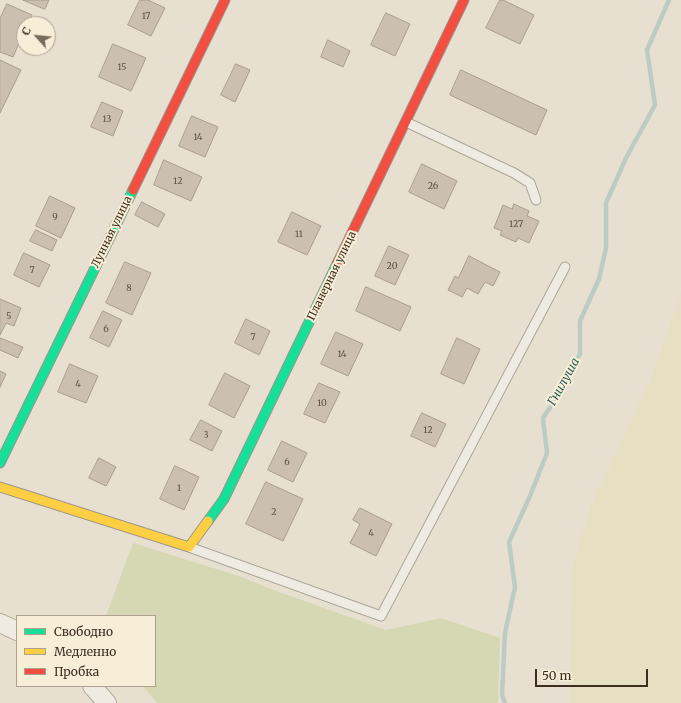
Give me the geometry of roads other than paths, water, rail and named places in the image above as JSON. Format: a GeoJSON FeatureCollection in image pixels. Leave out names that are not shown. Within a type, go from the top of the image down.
{"type":"FeatureCollection","features":[{"type":"Feature","properties":{"kind":"street","name":"Лунная улица"},"geometry":{"type":"LineString","coordinates":[[0,463],[225,0]]}},
{"type":"Feature","properties":{"kind":"street","name":"Планерная улица"},"geometry":{"type":"LineString","coordinates":[[189,546],[224,499],[464,0]]}},
{"type":"Feature","properties":{"kind":"street"},"geometry":{"type":"LineString","coordinates":[[0,487],[189,546]]}},
{"type":"Feature","properties":{"kind":"street"},"geometry":{"type":"LineString","coordinates":[[0,623],[16,631]]}},
{"type":"Feature","properties":{"kind":"street"},"geometry":{"type":"LineString","coordinates":[[93,687],[107,703]]}},
{"type":"Feature","properties":{"kind":"lane"},"geometry":{"type":"LineString","coordinates":[[406,122],[514,173],[530,183],[536,200]]}},
{"type":"Feature","properties":{"kind":"lane"},"geometry":{"type":"LineString","coordinates":[[189,546],[381,616],[565,266]]}},
{"type":"Feature","properties":{"kind":"waterway","name":"Гнилуша"},"geometry":{"type":"LineString","coordinates":[[505,703],[502,695],[505,633],[515,587],[509,542],[530,496],[547,453],[543,418],[561,391],[580,354],[580,321],[599,279],[606,248],[606,203],[626,158],[655,105],[647,50],[669,0]]}}]}
